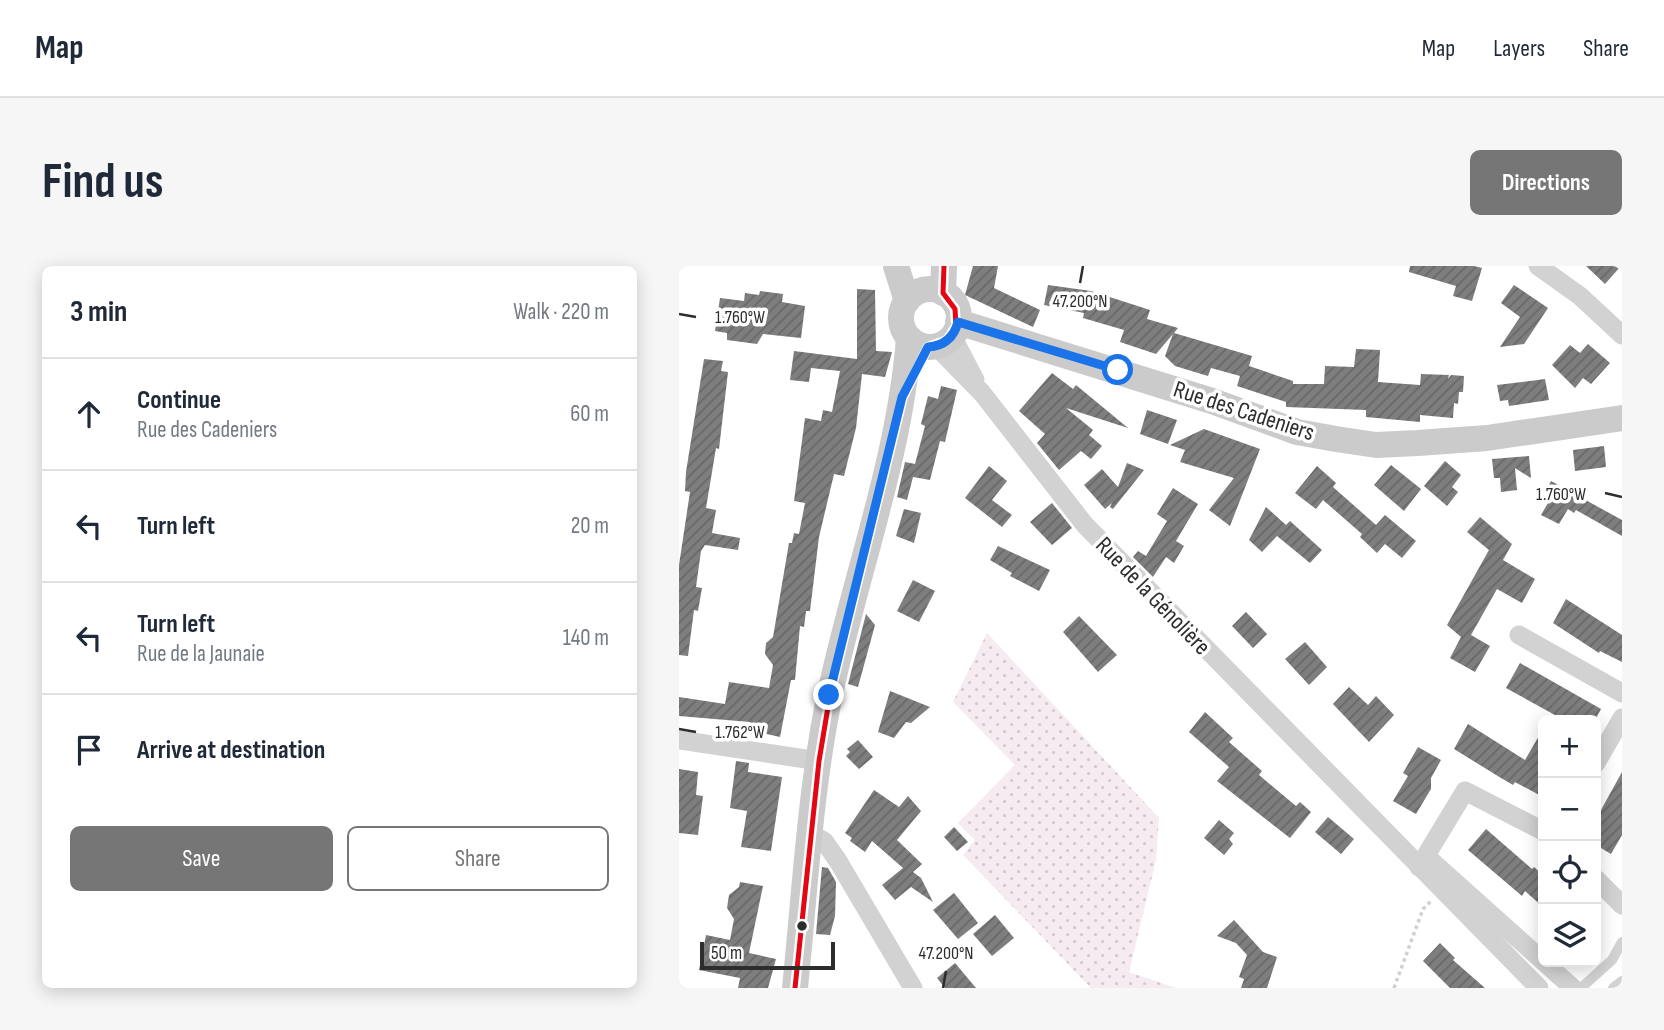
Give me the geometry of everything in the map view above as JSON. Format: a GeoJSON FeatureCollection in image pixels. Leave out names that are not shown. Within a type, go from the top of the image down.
{"type":"FeatureCollection","features":[{"type":"Feature","properties":{"kind":"main road"},"geometry":{"type":"LineString","coordinates":[[795,988],[819,761],[829,695],[902,397],[955,305],[896,266]]}},
{"type":"Feature","properties":{"kind":"main road"},"geometry":{"type":"LineString","coordinates":[[908,266],[926,288]]}},
{"type":"Feature","properties":{"kind":"main road"},"geometry":{"type":"LineString","coordinates":[[937,338],[902,324],[944,266]]}},
{"type":"Feature","properties":{"kind":"main road","name":"Rue des Cadeniers"},"geometry":{"type":"LineString","coordinates":[[937,338],[1212,401],[1297,432],[1377,444],[1487,438],[1622,418]]}},
{"type":"Feature","properties":{"kind":"street"},"geometry":{"type":"LineString","coordinates":[[1538,266],[1580,296],[1622,335]]}},
{"type":"Feature","properties":{"kind":"street","name":"Rue de la Génolière"},"geometry":{"type":"LineString","coordinates":[[937,338],[1084,525],[1339,787],[1538,958]]}},
{"type":"Feature","properties":{"kind":"street"},"geometry":{"type":"LineString","coordinates":[[1519,635],[1622,694]]}},
{"type":"Feature","properties":{"kind":"street"},"geometry":{"type":"LineString","coordinates":[[1601,754],[1622,718]]}},
{"type":"Feature","properties":{"kind":"street"},"geometry":{"type":"LineString","coordinates":[[679,740],[819,761]]}},
{"type":"Feature","properties":{"kind":"street"},"geometry":{"type":"LineString","coordinates":[[1422,861],[1465,791],[1538,828]]}},
{"type":"Feature","properties":{"kind":"street"},"geometry":{"type":"LineString","coordinates":[[811,834],[824,841],[838,861],[913,988]]}},
{"type":"Feature","properties":{"kind":"street","name":"Rue de la Génolière"},"geometry":{"type":"LineString","coordinates":[[1422,861],[1442,890],[1539,988]]}},
{"type":"Feature","properties":{"kind":"street"},"geometry":{"type":"LineString","coordinates":[[1601,884],[1622,905]]}},
{"type":"Feature","properties":{"kind":"street","name":"Rue de la Génolière"},"geometry":{"type":"LineString","coordinates":[[1549,967],[1573,988]]}},
{"type":"Feature","properties":{"kind":"lane"},"geometry":{"type":"LineString","coordinates":[[1581,988],[1612,960],[1622,942]]}},
{"type":"Feature","properties":{"kind":"path"},"geometry":{"type":"LineString","coordinates":[[1394,988],[1423,909],[1442,890]]}},
{"type":"Feature","properties":{"kind":"shaded area"},"geometry":{"type":"Polygon","coordinates":[[[987,633],[1159,818],[1156,860],[1129,972],[1176,988],[1091,988],[963,855],[975,840],[958,823],[1015,765],[953,702],[987,633]]]}},
{"type":"Feature","properties":{"kind":"building"},"geometry":{"type":"Polygon","coordinates":[[[973,266],[998,266],[994,288],[1040,310],[1033,327],[965,295],[973,266]]]}},
{"type":"Feature","properties":{"kind":"building"},"geometry":{"type":"Polygon","coordinates":[[[1410,266],[1482,268],[1472,301],[1453,296],[1456,286],[1409,272],[1410,266]]]}},
{"type":"Feature","properties":{"kind":"building"},"geometry":{"type":"Polygon","coordinates":[[[1586,266],[1621,266],[1605,284],[1586,266]]]}},
{"type":"Feature","properties":{"kind":"building"},"geometry":{"type":"Polygon","coordinates":[[[1048,285],[1091,291],[1150,310],[1147,319],[1178,328],[1174,333],[1252,356],[1249,366],[1293,381],[1293,384],[1324,384],[1325,366],[1354,367],[1356,349],[1380,350],[1378,382],[1420,385],[1421,374],[1449,375],[1448,379],[1451,375],[1464,376],[1463,392],[1459,392],[1458,404],[1454,403],[1453,418],[1420,415],[1420,422],[1366,417],[1366,410],[1286,407],[1286,402],[1237,386],[1240,376],[1211,368],[1208,376],[1175,366],[1165,356],[1173,334],[1156,354],[1120,342],[1124,330],[1083,318],[1084,313],[1044,305],[1048,285]]]}},
{"type":"Feature","properties":{"kind":"building"},"geometry":{"type":"Polygon","coordinates":[[[1514,285],[1548,308],[1524,344],[1500,347],[1520,317],[1501,303],[1514,285]]]}},
{"type":"Feature","properties":{"kind":"building"},"geometry":{"type":"Polygon","coordinates":[[[857,289],[875,290],[876,351],[892,352],[885,377],[862,374],[856,428],[844,476],[834,474],[819,537],[810,611],[806,611],[804,627],[800,626],[795,680],[791,680],[780,737],[749,730],[750,722],[679,716],[679,697],[725,704],[729,682],[769,688],[773,665],[765,654],[766,643],[773,637],[789,543],[792,543],[794,533],[799,534],[805,503],[794,501],[805,418],[821,421],[823,410],[832,412],[840,371],[811,368],[809,382],[790,380],[794,351],[857,359],[857,289]]]}},
{"type":"Feature","properties":{"kind":"building"},"geometry":{"type":"Polygon","coordinates":[[[760,291],[783,294],[782,302],[805,306],[801,338],[763,334],[757,344],[727,340],[727,333],[715,331],[720,298],[744,301],[745,293],[759,295],[760,291]]]}},
{"type":"Feature","properties":{"kind":"building"},"geometry":{"type":"Polygon","coordinates":[[[1588,344],[1610,363],[1591,384],[1583,378],[1575,388],[1552,365],[1570,345],[1580,353],[1588,344]]]}},
{"type":"Feature","properties":{"kind":"building"},"geometry":{"type":"Polygon","coordinates":[[[704,359],[723,361],[721,371],[728,372],[719,449],[716,448],[706,508],[716,510],[712,533],[740,538],[738,550],[705,545],[701,551],[696,587],[702,588],[698,611],[694,610],[688,656],[679,655],[679,565],[690,492],[685,491],[686,472],[704,359]]]}},
{"type":"Feature","properties":{"kind":"building"},"geometry":{"type":"Polygon","coordinates":[[[1052,373],[1073,389],[1076,385],[1128,428],[1066,408],[1093,430],[1089,435],[1102,446],[1091,459],[1081,451],[1059,470],[1037,443],[1045,434],[1019,411],[1052,373]]]}},
{"type":"Feature","properties":{"kind":"building"},"geometry":{"type":"Polygon","coordinates":[[[1545,379],[1549,400],[1509,406],[1508,400],[1500,401],[1497,385],[1545,379]]]}},
{"type":"Feature","properties":{"kind":"building"},"geometry":{"type":"Polygon","coordinates":[[[941,386],[957,390],[945,442],[940,441],[930,480],[913,477],[907,500],[897,497],[905,462],[915,464],[925,426],[921,424],[928,396],[938,399],[941,386]]]}},
{"type":"Feature","properties":{"kind":"building"},"geometry":{"type":"Polygon","coordinates":[[[1147,410],[1177,420],[1168,444],[1140,434],[1147,410]]]}},
{"type":"Feature","properties":{"kind":"building"},"geometry":{"type":"Polygon","coordinates":[[[1204,429],[1260,449],[1230,526],[1209,510],[1234,478],[1180,462],[1185,450],[1170,445],[1204,429]]]}},
{"type":"Feature","properties":{"kind":"building"},"geometry":{"type":"Polygon","coordinates":[[[1604,446],[1606,467],[1575,471],[1573,450],[1604,446]]]}},
{"type":"Feature","properties":{"kind":"building"},"geometry":{"type":"Polygon","coordinates":[[[1529,456],[1531,478],[1515,468],[1517,490],[1501,492],[1500,478],[1494,478],[1492,459],[1529,456]]]}},
{"type":"Feature","properties":{"kind":"building"},"geometry":{"type":"Polygon","coordinates":[[[1445,461],[1461,475],[1452,487],[1458,492],[1447,506],[1424,486],[1445,461]]]}},
{"type":"Feature","properties":{"kind":"building"},"geometry":{"type":"Polygon","coordinates":[[[1127,463],[1144,470],[1113,509],[1110,507],[1112,503],[1105,509],[1084,485],[1102,469],[1118,487],[1127,463]]]}},
{"type":"Feature","properties":{"kind":"building"},"geometry":{"type":"Polygon","coordinates":[[[1391,465],[1421,489],[1404,511],[1374,485],[1391,465]]]}},
{"type":"Feature","properties":{"kind":"building"},"geometry":{"type":"Polygon","coordinates":[[[989,466],[1007,481],[992,500],[1012,515],[1002,527],[965,498],[989,466]]]}},
{"type":"Feature","properties":{"kind":"building"},"geometry":{"type":"Polygon","coordinates":[[[1317,466],[1336,483],[1333,487],[1376,525],[1385,515],[1416,541],[1402,558],[1385,544],[1377,553],[1360,537],[1362,534],[1323,500],[1316,509],[1295,493],[1317,466]]]}},
{"type":"Feature","properties":{"kind":"building"},"geometry":{"type":"Polygon","coordinates":[[[1551,481],[1622,520],[1622,536],[1576,510],[1574,513],[1568,509],[1559,524],[1541,515],[1552,496],[1545,492],[1551,481]]]}},
{"type":"Feature","properties":{"kind":"building"},"geometry":{"type":"Polygon","coordinates":[[[1173,488],[1198,504],[1176,541],[1184,546],[1174,563],[1166,557],[1153,577],[1133,557],[1138,551],[1146,556],[1167,521],[1157,514],[1173,488]]]}},
{"type":"Feature","properties":{"kind":"building"},"geometry":{"type":"Polygon","coordinates":[[[1052,503],[1072,528],[1052,545],[1030,522],[1052,503]]]}},
{"type":"Feature","properties":{"kind":"building"},"geometry":{"type":"Polygon","coordinates":[[[1266,507],[1286,525],[1290,521],[1322,550],[1310,563],[1277,536],[1262,552],[1249,540],[1266,507]]]}},
{"type":"Feature","properties":{"kind":"building"},"geometry":{"type":"Polygon","coordinates":[[[904,509],[921,513],[914,543],[896,536],[904,509]]]}},
{"type":"Feature","properties":{"kind":"building"},"geometry":{"type":"Polygon","coordinates":[[[1480,517],[1512,544],[1503,560],[1535,579],[1522,603],[1497,589],[1471,635],[1490,646],[1475,672],[1450,658],[1461,637],[1447,625],[1489,550],[1467,532],[1480,517]]]}},
{"type":"Feature","properties":{"kind":"building"},"geometry":{"type":"Polygon","coordinates":[[[998,546],[1050,570],[1039,591],[1010,576],[1012,573],[990,560],[998,546]]]}},
{"type":"Feature","properties":{"kind":"building"},"geometry":{"type":"Polygon","coordinates":[[[913,580],[935,591],[919,622],[897,611],[913,580]]]}},
{"type":"Feature","properties":{"kind":"building"},"geometry":{"type":"Polygon","coordinates":[[[1566,599],[1622,635],[1622,662],[1600,651],[1599,653],[1553,623],[1566,599]]]}},
{"type":"Feature","properties":{"kind":"building"},"geometry":{"type":"Polygon","coordinates":[[[1246,612],[1267,634],[1253,648],[1232,626],[1246,612]]]}},
{"type":"Feature","properties":{"kind":"building"},"geometry":{"type":"Polygon","coordinates":[[[866,614],[875,625],[858,687],[848,684],[866,614]]]}},
{"type":"Feature","properties":{"kind":"building"},"geometry":{"type":"Polygon","coordinates":[[[1079,616],[1117,655],[1098,672],[1063,632],[1079,616]]]}},
{"type":"Feature","properties":{"kind":"building"},"geometry":{"type":"Polygon","coordinates":[[[1305,642],[1327,667],[1309,685],[1285,659],[1305,642]]]}},
{"type":"Feature","properties":{"kind":"building"},"geometry":{"type":"Polygon","coordinates":[[[1520,663],[1601,709],[1598,715],[1555,715],[1506,688],[1520,663]]]}},
{"type":"Feature","properties":{"kind":"building"},"geometry":{"type":"Polygon","coordinates":[[[1349,687],[1368,705],[1376,696],[1394,715],[1369,742],[1333,704],[1349,687]]]}},
{"type":"Feature","properties":{"kind":"building"},"geometry":{"type":"Polygon","coordinates":[[[890,691],[930,707],[911,723],[906,722],[894,738],[878,732],[890,691]]]}},
{"type":"Feature","properties":{"kind":"building"},"geometry":{"type":"Polygon","coordinates":[[[1205,712],[1233,738],[1229,742],[1262,771],[1259,775],[1296,806],[1300,802],[1311,812],[1290,838],[1217,781],[1229,767],[1189,732],[1205,712]]]}},
{"type":"Feature","properties":{"kind":"building"},"geometry":{"type":"Polygon","coordinates":[[[1468,724],[1525,760],[1538,738],[1538,794],[1515,782],[1513,785],[1454,749],[1468,724]]]}},
{"type":"Feature","properties":{"kind":"building"},"geometry":{"type":"Polygon","coordinates":[[[858,740],[873,757],[859,769],[846,756],[850,752],[847,749],[858,740]]]}},
{"type":"Feature","properties":{"kind":"building"},"geometry":{"type":"Polygon","coordinates":[[[1418,747],[1441,760],[1431,778],[1431,789],[1416,814],[1393,801],[1408,776],[1403,773],[1418,747]]]}},
{"type":"Feature","properties":{"kind":"building"},"geometry":{"type":"Polygon","coordinates":[[[736,761],[749,763],[748,772],[782,777],[771,851],[741,847],[747,811],[730,808],[736,761]]]}},
{"type":"Feature","properties":{"kind":"building"},"geometry":{"type":"Polygon","coordinates":[[[679,769],[698,772],[696,795],[703,796],[698,835],[679,833],[679,769]]]}},
{"type":"Feature","properties":{"kind":"building"},"geometry":{"type":"Polygon","coordinates":[[[1622,772],[1622,835],[1611,854],[1601,848],[1601,810],[1622,772]]]}},
{"type":"Feature","properties":{"kind":"building"},"geometry":{"type":"Polygon","coordinates":[[[874,790],[899,807],[908,796],[921,811],[897,840],[922,864],[913,872],[921,878],[933,902],[911,887],[895,900],[882,885],[903,868],[872,841],[865,852],[850,841],[852,838],[845,833],[874,790]]]}},
{"type":"Feature","properties":{"kind":"building"},"geometry":{"type":"Polygon","coordinates":[[[1328,817],[1354,839],[1341,854],[1315,832],[1328,817]]]}},
{"type":"Feature","properties":{"kind":"building"},"geometry":{"type":"Polygon","coordinates":[[[1219,820],[1234,833],[1229,839],[1233,844],[1224,855],[1204,838],[1219,820]]]}},
{"type":"Feature","properties":{"kind":"building"},"geometry":{"type":"Polygon","coordinates":[[[954,827],[968,842],[957,851],[944,837],[954,827]]]}},
{"type":"Feature","properties":{"kind":"building"},"geometry":{"type":"Polygon","coordinates":[[[1486,829],[1532,869],[1534,867],[1538,871],[1538,903],[1525,891],[1522,896],[1468,850],[1486,829]]]}},
{"type":"Feature","properties":{"kind":"building"},"geometry":{"type":"Polygon","coordinates":[[[822,867],[828,868],[836,882],[835,916],[830,935],[816,934],[822,867]]]}},
{"type":"Feature","properties":{"kind":"building"},"geometry":{"type":"Polygon","coordinates":[[[740,882],[763,886],[749,953],[776,959],[768,988],[738,988],[740,978],[699,970],[706,935],[730,940],[734,919],[727,908],[729,895],[739,887],[740,882]]]}},
{"type":"Feature","properties":{"kind":"building"},"geometry":{"type":"Polygon","coordinates":[[[954,893],[978,923],[958,939],[933,910],[954,893]]]}},
{"type":"Feature","properties":{"kind":"building"},"geometry":{"type":"Polygon","coordinates":[[[995,915],[1014,938],[992,956],[973,934],[995,915]]]}},
{"type":"Feature","properties":{"kind":"building"},"geometry":{"type":"Polygon","coordinates":[[[1234,920],[1263,952],[1277,957],[1267,988],[1241,988],[1244,979],[1239,977],[1247,955],[1236,943],[1217,936],[1234,920]]]}},
{"type":"Feature","properties":{"kind":"building"},"geometry":{"type":"Polygon","coordinates":[[[1440,943],[1455,958],[1453,960],[1485,988],[1450,988],[1423,961],[1440,943]]]}},
{"type":"Feature","properties":{"kind":"building"},"geometry":{"type":"Polygon","coordinates":[[[955,963],[976,988],[945,988],[937,978],[955,963]]]}},
{"type":"Feature","properties":{"kind":"transit line"},"geometry":{"type":"LineString","coordinates":[[795,988],[819,761],[830,695],[903,397],[928,347],[947,340],[956,326],[955,309],[943,293],[944,266]]}},
{"type":"Feature","properties":{"kind":"route"},"geometry":{"type":"LineString","coordinates":[[829,695],[902,397],[928,347],[945,342],[952,336],[958,322],[1118,370]]}}]}
